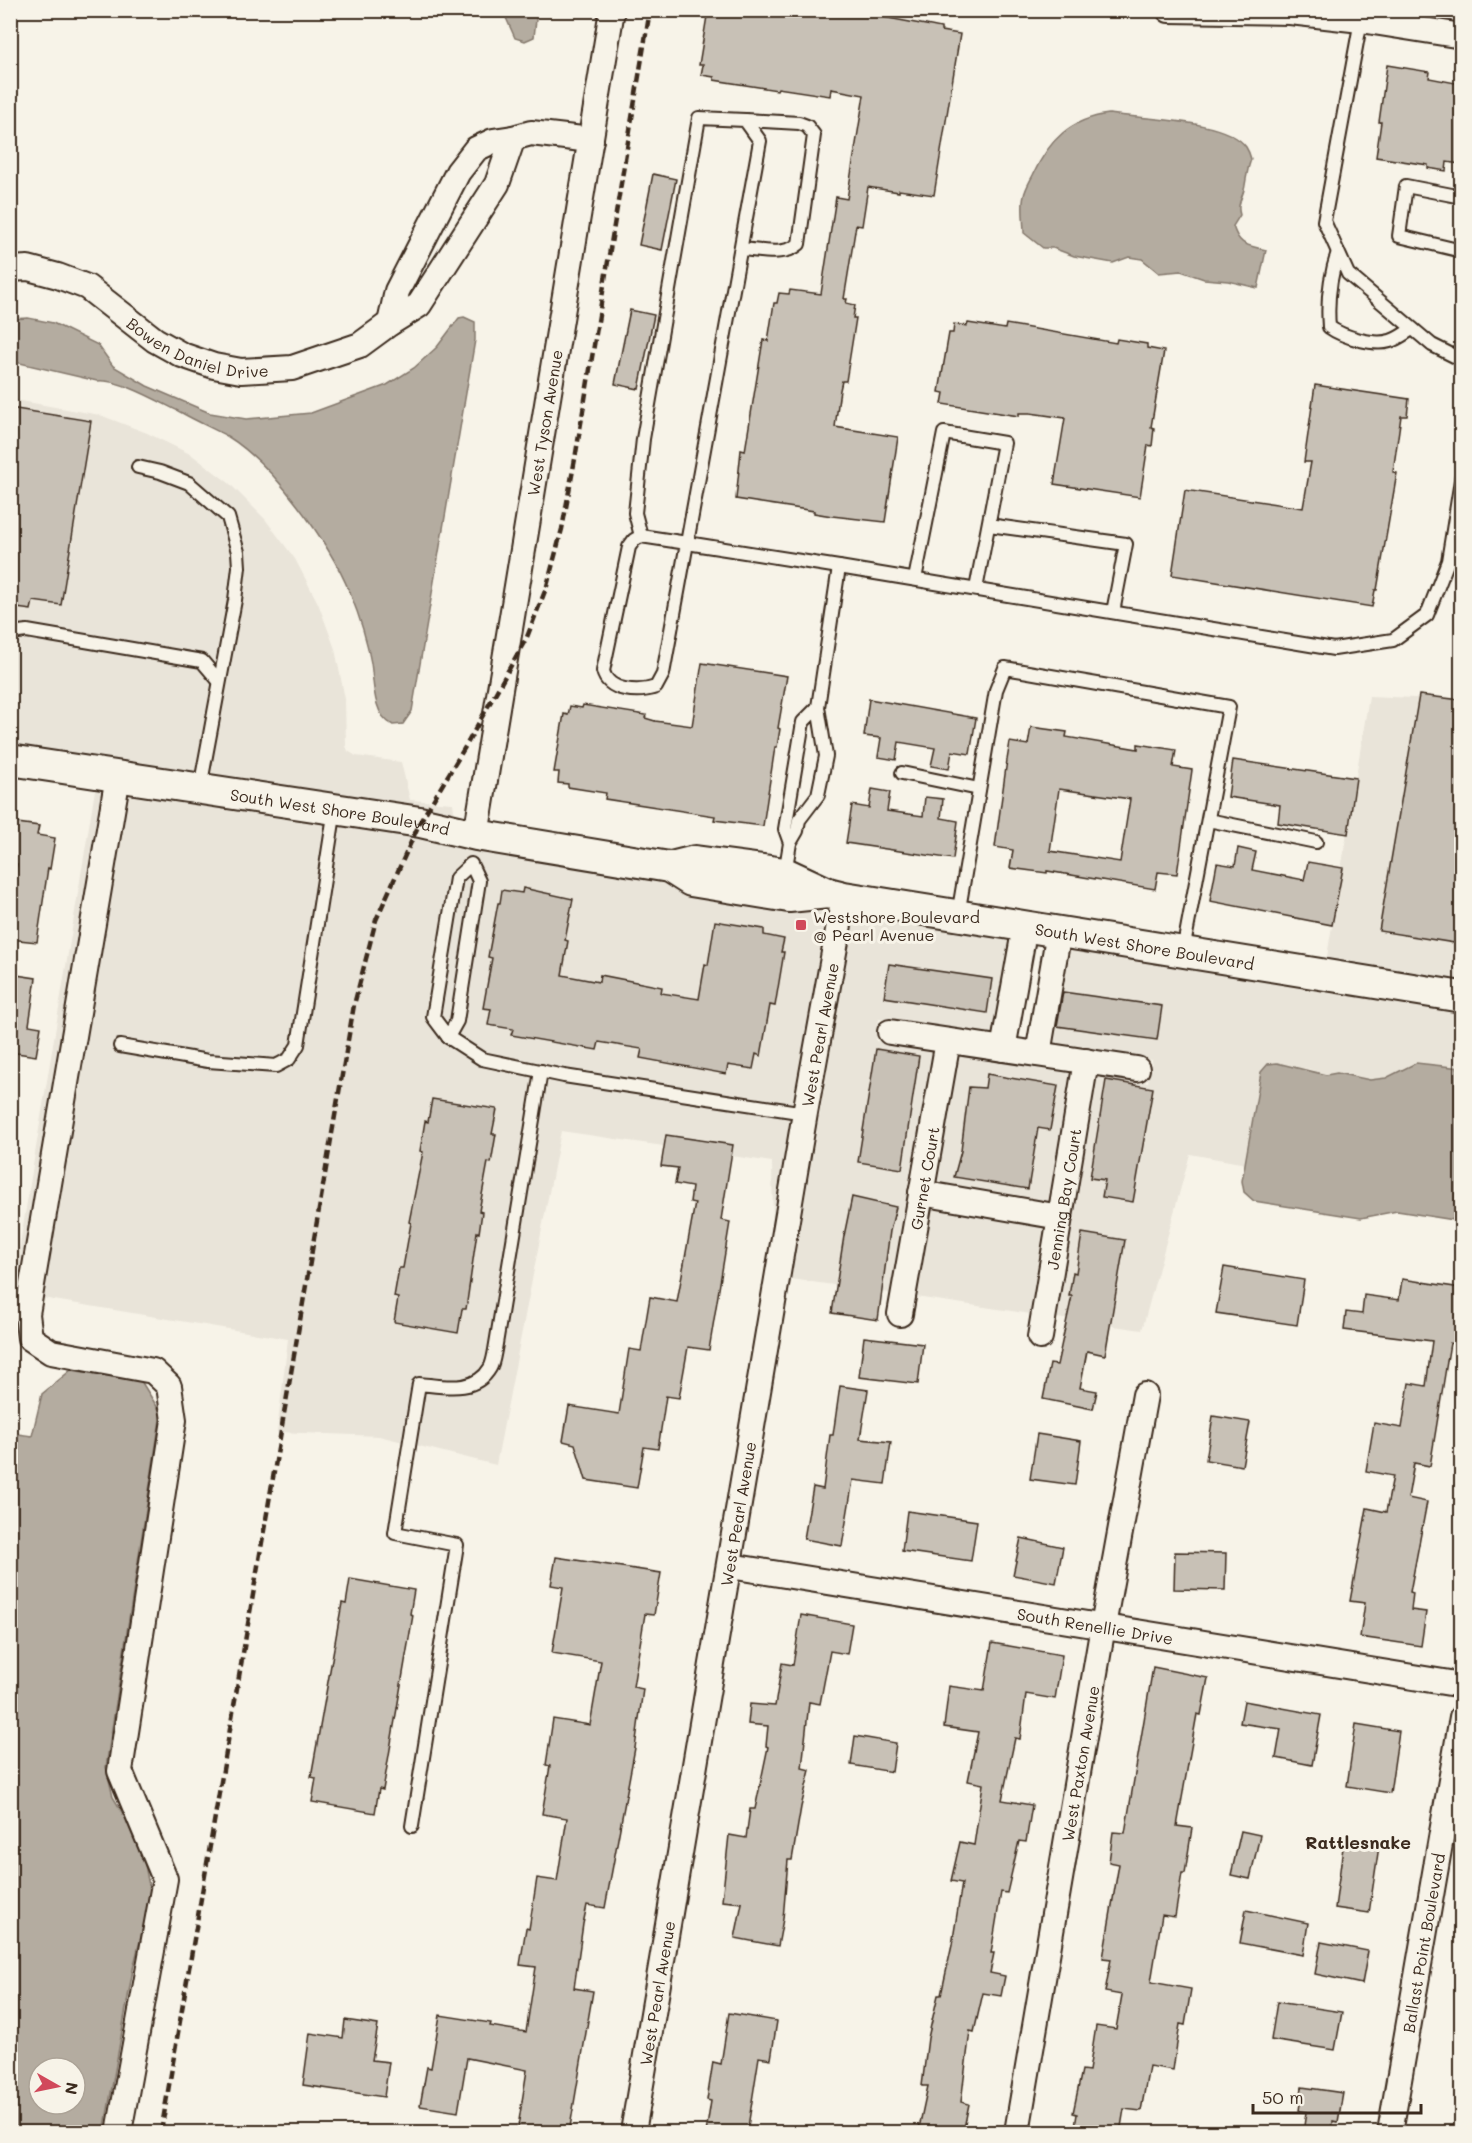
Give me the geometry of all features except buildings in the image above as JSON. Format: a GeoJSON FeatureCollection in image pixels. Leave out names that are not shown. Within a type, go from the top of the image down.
{"type":"FeatureCollection","features":[{"type":"Feature","properties":{"kind":"street","name":"West Tyson Avenue"},"geometry":{"type":"LineString","coordinates":[[473,849],[612,10]]}},
{"type":"Feature","properties":{"kind":"street"},"geometry":{"type":"LineString","coordinates":[[1169,10],[1362,15],[1461,36]]}},
{"type":"Feature","properties":{"kind":"street"},"geometry":{"type":"LineString","coordinates":[[390,323],[397,291],[458,172],[476,149],[493,141],[531,132],[591,140]]}},
{"type":"Feature","properties":{"kind":"street","name":"Bowen Daniel Drive"},"geometry":{"type":"LineString","coordinates":[[10,268],[28,268],[87,287],[154,340],[182,355],[214,366],[242,371],[292,368],[360,345],[418,305],[497,184],[513,138]]}},
{"type":"Feature","properties":{"kind":"street"},"geometry":{"type":"LineString","coordinates":[[449,191],[480,210]]}},
{"type":"Feature","properties":{"kind":"street","name":"South West Shore Boulevard"},"geometry":{"type":"LineString","coordinates":[[10,760],[420,822],[473,849],[669,867],[695,861],[785,873],[836,895]]}},
{"type":"Feature","properties":{"kind":"street"},"geometry":{"type":"LineString","coordinates":[[118,776],[27,1314],[30,1338],[51,1352],[153,1371],[169,1386],[174,1420],[120,1771],[165,1879],[118,2133]]}},
{"type":"Feature","properties":{"kind":"street","name":"South West Shore Boulevard"},"geometry":{"type":"LineString","coordinates":[[669,867],[691,881],[789,897],[836,895],[1461,997]]}},
{"type":"Feature","properties":{"kind":"street","name":"West Pearl Avenue"},"geometry":{"type":"LineString","coordinates":[[633,2133],[805,1113],[836,895]]}},
{"type":"Feature","properties":{"kind":"street"},"geometry":{"type":"LineString","coordinates":[[1003,1048],[1025,926]]}},
{"type":"Feature","properties":{"kind":"street"},"geometry":{"type":"LineString","coordinates":[[1038,1054],[1059,932]]}},
{"type":"Feature","properties":{"kind":"street"},"geometry":{"type":"LineString","coordinates":[[890,1032],[1137,1069]]}},
{"type":"Feature","properties":{"kind":"street","name":"Gurnet Court"},"geometry":{"type":"LineString","coordinates":[[900,1314],[948,1041]]}},
{"type":"Feature","properties":{"kind":"street","name":"Jenning Bay Court"},"geometry":{"type":"LineString","coordinates":[[1040,1337],[1086,1061]]}},
{"type":"Feature","properties":{"kind":"street"},"geometry":{"type":"LineString","coordinates":[[921,1193],[1060,1217]]}},
{"type":"Feature","properties":{"kind":"street","name":"West Paxton Avenue"},"geometry":{"type":"LineString","coordinates":[[1017,2133],[1103,1626],[1145,1395]]}},
{"type":"Feature","properties":{"kind":"street","name":"South Renellie Drive"},"geometry":{"type":"LineString","coordinates":[[730,1566],[1461,1685]]}},
{"type":"Feature","properties":{"kind":"street","name":"Ballast Point Boulevard"},"geometry":{"type":"LineString","coordinates":[[1390,2133],[1461,1717]]}},
{"type":"Feature","properties":{"kind":"lane"},"geometry":{"type":"LineString","coordinates":[[1362,15],[1324,221],[1348,274],[1432,345],[1461,360]]}},
{"type":"Feature","properties":{"kind":"lane"},"geometry":{"type":"LineString","coordinates":[[641,536],[635,513],[643,439],[699,118],[799,123],[807,126],[814,135],[799,244],[792,249],[778,252],[741,249]]}},
{"type":"Feature","properties":{"kind":"lane"},"geometry":{"type":"LineString","coordinates":[[745,120],[760,141],[741,249],[687,543],[663,674],[656,687],[643,691],[613,686],[605,679],[603,671],[629,547],[633,540],[641,536],[687,543],[915,579],[1334,649],[1393,640],[1427,615],[1448,561],[1461,474]]}},
{"type":"Feature","properties":{"kind":"lane"},"geometry":{"type":"LineString","coordinates":[[1461,196],[1406,186],[1399,236],[1461,251]]}},
{"type":"Feature","properties":{"kind":"lane"},"geometry":{"type":"LineString","coordinates":[[1338,252],[1333,268],[1328,310],[1329,327],[1340,335],[1369,342],[1390,342],[1412,329]]}},
{"type":"Feature","properties":{"kind":"lane"},"geometry":{"type":"LineString","coordinates":[[915,579],[944,433],[1004,443],[976,589]]}},
{"type":"Feature","properties":{"kind":"lane"},"geometry":{"type":"LineString","coordinates":[[138,467],[160,472],[189,483],[228,517],[238,552],[239,567],[200,788]]}},
{"type":"Feature","properties":{"kind":"lane"},"geometry":{"type":"LineString","coordinates":[[989,525],[1126,544],[1113,612]]}},
{"type":"Feature","properties":{"kind":"lane"},"geometry":{"type":"LineString","coordinates":[[785,873],[790,843],[800,820],[818,795],[826,756],[818,707],[839,567]]}},
{"type":"Feature","properties":{"kind":"lane"},"geometry":{"type":"LineString","coordinates":[[10,633],[27,631],[202,661],[219,681]]}},
{"type":"Feature","properties":{"kind":"lane"},"geometry":{"type":"LineString","coordinates":[[958,915],[996,690],[1005,668],[1229,707],[1183,951]]}},
{"type":"Feature","properties":{"kind":"lane"},"geometry":{"type":"LineString","coordinates":[[790,843],[785,829],[803,722],[818,707]]}},
{"type":"Feature","properties":{"kind":"lane"},"geometry":{"type":"LineString","coordinates":[[902,773],[979,789]]}},
{"type":"Feature","properties":{"kind":"lane"},"geometry":{"type":"LineString","coordinates":[[120,1046],[208,1061],[253,1065],[276,1066],[289,1059],[298,1045],[335,808]]}},
{"type":"Feature","properties":{"kind":"lane"},"geometry":{"type":"LineString","coordinates":[[1208,819],[1316,842]]}},
{"type":"Feature","properties":{"kind":"lane"},"geometry":{"type":"LineString","coordinates":[[448,1037],[457,1021],[479,881],[473,849]]}},
{"type":"Feature","properties":{"kind":"lane"},"geometry":{"type":"LineString","coordinates":[[473,849],[456,878],[433,1017],[448,1037],[482,1059],[541,1071],[805,1113]]}},
{"type":"Feature","properties":{"kind":"lane"},"geometry":{"type":"LineString","coordinates":[[412,1826],[457,1545],[395,1533],[419,1384],[458,1388],[474,1385],[490,1369],[541,1071]]}},
{"type":"Feature","properties":{"kind":"shaded area"},"geometry":{"type":"Polygon","coordinates":[[[503,11],[537,11],[534,37],[525,41],[515,38],[503,11]]]}},
{"type":"Feature","properties":{"kind":"shaded area"},"geometry":{"type":"Polygon","coordinates":[[[1109,114],[1203,126],[1236,138],[1246,147],[1251,159],[1240,203],[1240,215],[1233,226],[1235,233],[1245,244],[1266,250],[1258,288],[1228,281],[1204,279],[1181,271],[1159,273],[1142,259],[1129,257],[1113,263],[1074,256],[1053,248],[1043,248],[1024,233],[1025,193],[1046,151],[1062,133],[1072,126],[1109,114]]]}},
{"type":"Feature","properties":{"kind":"shaded area"},"geometry":{"type":"Polygon","coordinates":[[[464,317],[475,322],[475,340],[412,711],[403,724],[393,725],[385,719],[378,708],[365,637],[341,573],[298,506],[263,466],[227,436],[128,387],[11,361],[11,319],[28,318],[53,323],[98,345],[113,366],[147,386],[210,413],[246,419],[311,413],[387,385],[414,368],[437,347],[459,318],[464,317]]]}},
{"type":"Feature","properties":{"kind":"shaded area"},"geometry":{"type":"Polygon","coordinates":[[[10,399],[100,415],[147,433],[192,455],[229,483],[265,519],[295,559],[318,603],[335,649],[345,699],[348,751],[356,756],[401,762],[410,800],[453,803],[455,818],[11,748],[10,399]]]}},
{"type":"Feature","properties":{"kind":"shaded area"},"geometry":{"type":"Polygon","coordinates":[[[1369,696],[1461,700],[1461,985],[1326,963],[1369,696]]]}},
{"type":"Feature","properties":{"kind":"shaded area"},"geometry":{"type":"Polygon","coordinates":[[[96,784],[103,785],[32,1208],[57,1212],[129,789],[371,825],[659,877],[660,881],[667,880],[829,907],[773,1227],[772,1162],[561,1131],[496,1465],[379,1436],[277,1432],[288,1339],[12,1293],[96,784]]]}},
{"type":"Feature","properties":{"kind":"shaded area"},"geometry":{"type":"Polygon","coordinates":[[[855,910],[1010,935],[992,1035],[879,1019],[876,1041],[933,1050],[890,1293],[791,1279],[855,910]]]}},
{"type":"Feature","properties":{"kind":"shaded area"},"geometry":{"type":"Polygon","coordinates":[[[1070,945],[1461,1008],[1461,1068],[1416,1063],[1386,1078],[1370,1080],[1337,1073],[1326,1075],[1309,1069],[1267,1064],[1261,1072],[1246,1164],[1190,1154],[1142,1330],[1057,1318],[1097,1075],[1148,1082],[1152,1060],[1053,1044],[1070,945]]]}},
{"type":"Feature","properties":{"kind":"shaded area"},"geometry":{"type":"Polygon","coordinates":[[[959,1054],[1071,1071],[1049,1203],[936,1184],[959,1054]]]}},
{"type":"Feature","properties":{"kind":"shaded area"},"geometry":{"type":"Polygon","coordinates":[[[1277,1063],[1326,1075],[1337,1073],[1370,1080],[1386,1078],[1416,1063],[1461,1068],[1461,1221],[1397,1211],[1361,1218],[1254,1201],[1244,1192],[1242,1181],[1261,1072],[1268,1064],[1277,1063]]]}},
{"type":"Feature","properties":{"kind":"shaded area"},"geometry":{"type":"Polygon","coordinates":[[[932,1207],[1046,1226],[1031,1314],[916,1297],[932,1207]]]}},
{"type":"Feature","properties":{"kind":"shaded area"},"geometry":{"type":"Polygon","coordinates":[[[71,1370],[141,1381],[161,1413],[106,1767],[113,1797],[141,1844],[151,1896],[133,1969],[104,2132],[11,2132],[11,1433],[32,1436],[42,1394],[71,1370]]]}},
{"type":"Feature","properties":{"kind":"railway"},"geometry":{"type":"LineString","coordinates":[[161,2132],[354,1005],[376,920],[420,822],[527,637],[547,586],[562,529],[575,459],[650,10]]}},
{"type":"Feature","properties":{"kind":"place","name":"Westshore Boulevard @ Pearl Avenue"},"geometry":{"type":"Point","coordinates":[801,925]}},
{"type":"Feature","properties":{"kind":"district","name":"Rattlesnake"},"geometry":{"type":"Point","coordinates":[1358,1842]}}]}
